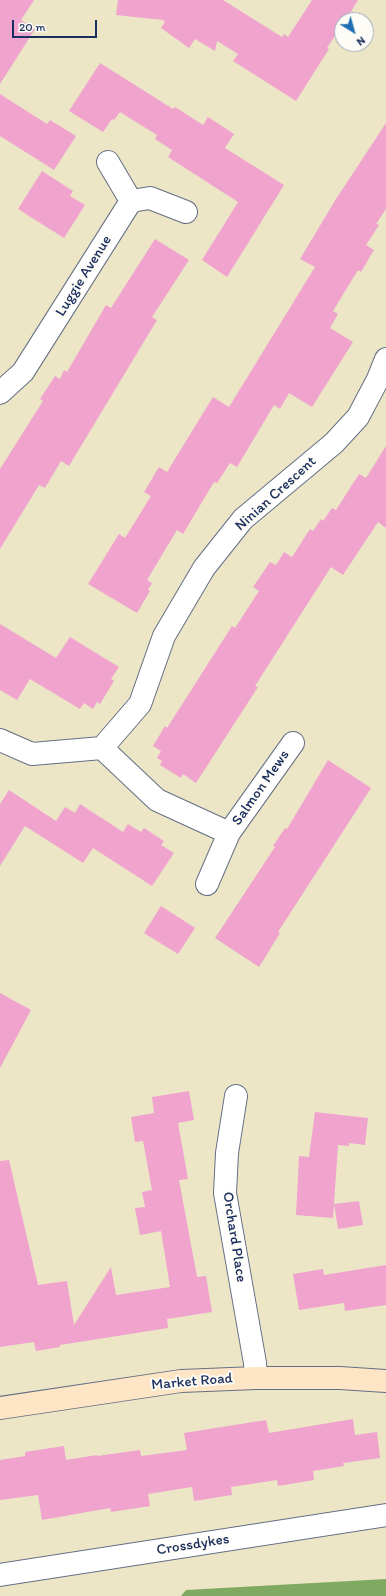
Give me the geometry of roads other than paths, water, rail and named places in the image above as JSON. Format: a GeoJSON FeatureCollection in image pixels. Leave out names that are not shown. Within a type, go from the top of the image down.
{"type":"FeatureCollection","features":[{"type":"Feature","properties":{"kind":"street"},"geometry":{"type":"LineString","coordinates":[[108,162],[131,201],[150,198],[186,212]]}},
{"type":"Feature","properties":{"kind":"street","name":"Luggie Avenue"},"geometry":{"type":"LineString","coordinates":[[0,393],[23,372],[131,201]]}},
{"type":"Feature","properties":{"kind":"street","name":"Ninian Crescent"},"geometry":{"type":"LineString","coordinates":[[102,748],[140,704],[164,636],[204,568],[243,519],[334,443],[358,417],[378,379],[386,358]]}},
{"type":"Feature","properties":{"kind":"street"},"geometry":{"type":"LineString","coordinates":[[0,740],[32,754],[102,748]]}},
{"type":"Feature","properties":{"kind":"street","name":"Salmon Mews"},"geometry":{"type":"LineString","coordinates":[[207,884],[229,833],[293,743]]}},
{"type":"Feature","properties":{"kind":"street","name":"Salmon Mews"},"geometry":{"type":"LineString","coordinates":[[102,748],[157,800],[229,833]]}},
{"type":"Feature","properties":{"kind":"street","name":"Orchard Place"},"geometry":{"type":"LineString","coordinates":[[236,1096],[226,1153],[226,1193],[255,1363],[256,1378]]}},
{"type":"Feature","properties":{"kind":"street","name":"Market Road"},"geometry":{"type":"LineString","coordinates":[[0,1408],[181,1381],[256,1378],[340,1378],[386,1381]]}},
{"type":"Feature","properties":{"kind":"street","name":"Crossdykes"},"geometry":{"type":"LineString","coordinates":[[0,1575],[386,1515]]}}]}
